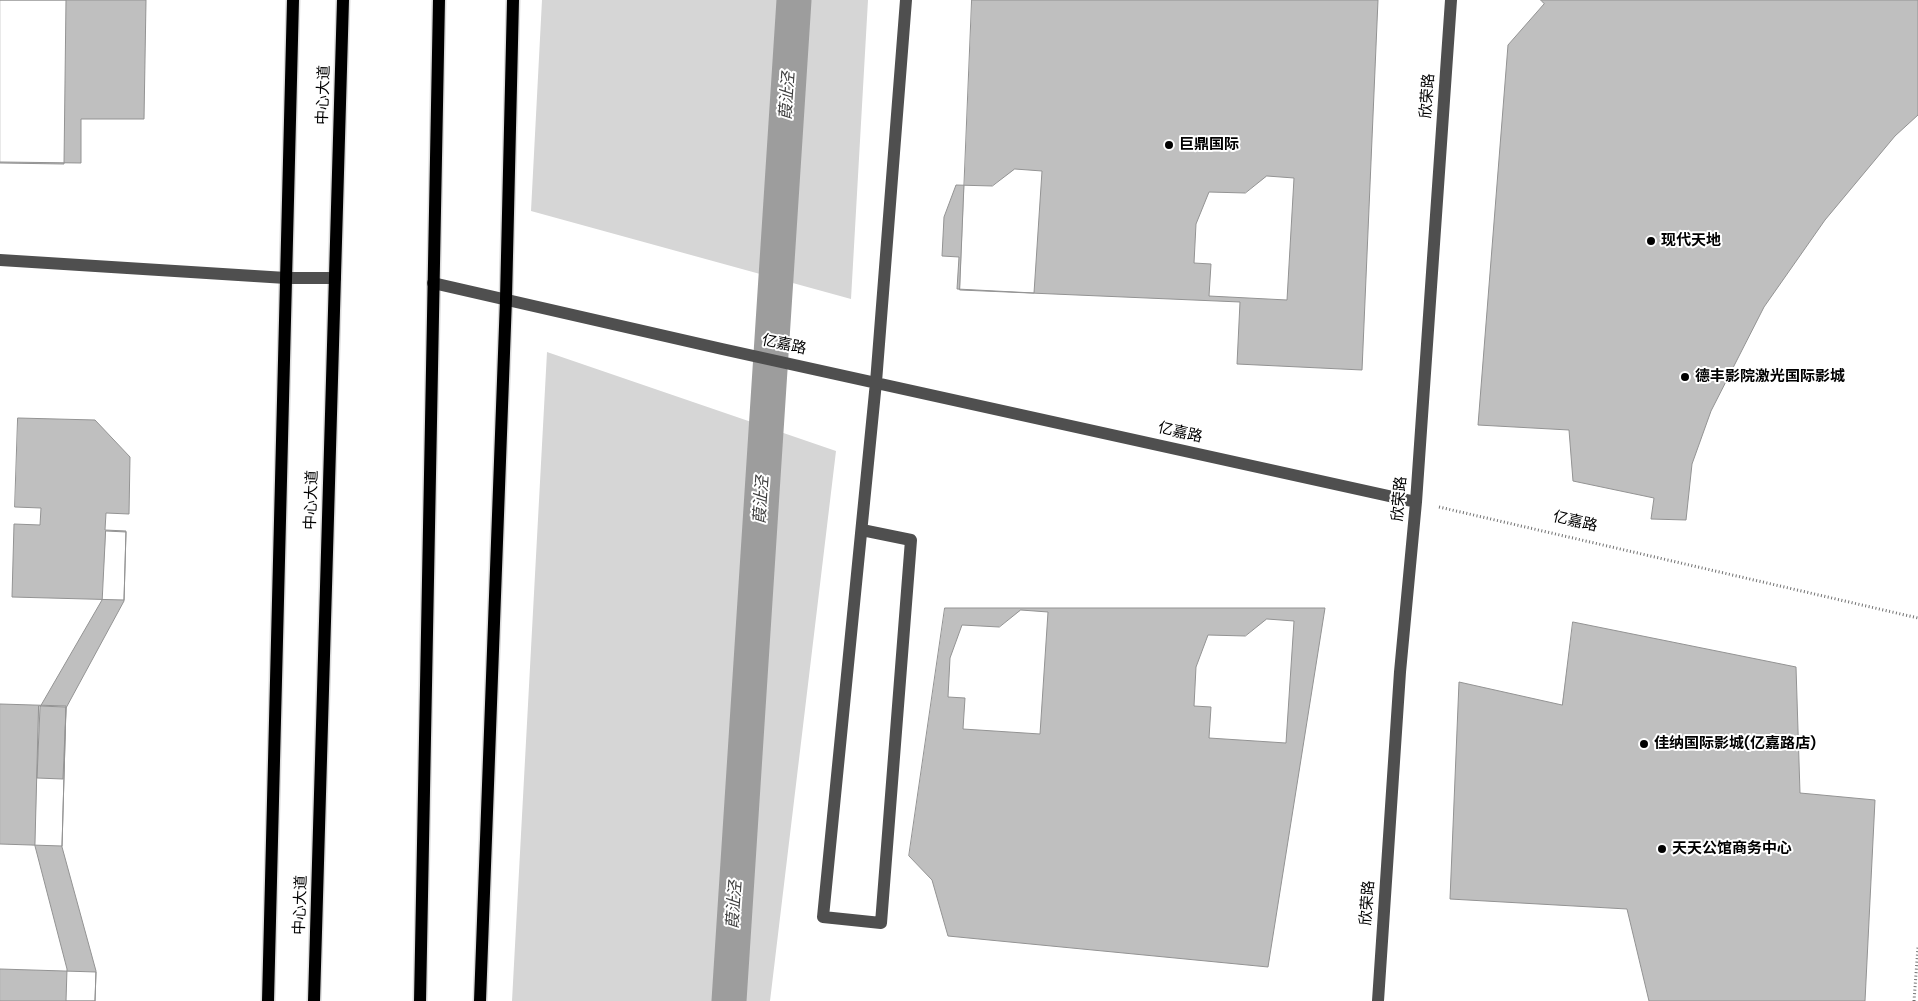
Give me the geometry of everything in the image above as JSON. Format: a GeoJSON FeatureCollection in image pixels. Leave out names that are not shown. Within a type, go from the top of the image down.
{"type":"FeatureCollection","features":[{"type":"Feature","properties":{"kind":"main road"},"geometry":{"type":"LineString","coordinates":[[268,1001],[294,0]]}},
{"type":"Feature","properties":{"kind":"main road","name":"中心大道"},"geometry":{"type":"LineString","coordinates":[[314,1001],[343,0]]}},
{"type":"Feature","properties":{"kind":"main road"},"geometry":{"type":"LineString","coordinates":[[420,1001],[439,0]]}},
{"type":"Feature","properties":{"kind":"main road"},"geometry":{"type":"LineString","coordinates":[[480,1001],[506,299],[513,0]]}},
{"type":"Feature","properties":{"kind":"street"},"geometry":{"type":"LineString","coordinates":[[862,530],[911,540],[881,923],[823,918],[876,382],[906,0]]}},
{"type":"Feature","properties":{"kind":"street","name":"欣荣路"},"geometry":{"type":"LineString","coordinates":[[1378,1001],[1400,672],[1416,502],[1451,0]]}},
{"type":"Feature","properties":{"kind":"street"},"geometry":{"type":"LineString","coordinates":[[0,260],[286,278],[335,278]]}},
{"type":"Feature","properties":{"kind":"street","name":"亿嘉路"},"geometry":{"type":"LineString","coordinates":[[433,283],[722,349],[820,369],[1416,502]]}},
{"type":"Feature","properties":{"kind":"path","name":"亿嘉路"},"geometry":{"type":"LineString","coordinates":[[1416,502],[1918,618]]}},
{"type":"Feature","properties":{"kind":"path"},"geometry":{"type":"LineString","coordinates":[[1914,1001],[1918,947]]}},
{"type":"Feature","properties":{"kind":"shaded area"},"geometry":{"type":"Polygon","coordinates":[[[542,0],[868,0],[851,299],[531,211],[542,0]]]}},
{"type":"Feature","properties":{"kind":"shaded area"},"geometry":{"type":"Polygon","coordinates":[[[547,352],[836,451],[770,1001],[512,1001],[547,352]]]}},
{"type":"Feature","properties":{"kind":"building"},"geometry":{"type":"Polygon","coordinates":[[[0,0],[146,0],[144,119],[81,119],[81,163],[0,162],[0,0]]]}},
{"type":"Feature","properties":{"kind":"building"},"geometry":{"type":"Polygon","coordinates":[[[0,0],[66,0],[64,164],[0,163],[0,0]]]}},
{"type":"Feature","properties":{"kind":"building","name":"巨鼎国际"},"geometry":{"type":"Polygon","coordinates":[[[972,0],[1378,0],[1362,370],[1237,364],[1240,302],[960,290],[972,0]]]}},
{"type":"Feature","properties":{"kind":"building","name":"现代天地"},"geometry":{"type":"Polygon","coordinates":[[[1541,0],[1918,0],[1918,115],[1895,136],[1825,220],[1764,307],[1711,411],[1692,464],[1686,520],[1651,519],[1654,498],[1573,481],[1569,430],[1478,425],[1508,45],[1544,4],[1541,0]]]}},
{"type":"Feature","properties":{"kind":"building"},"geometry":{"type":"Polygon","coordinates":[[[1015,169],[1042,171],[1034,293],[957,289],[959,257],[942,256],[944,217],[956,185],[992,186],[1015,169]]]}},
{"type":"Feature","properties":{"kind":"building"},"geometry":{"type":"Polygon","coordinates":[[[1267,176],[1294,178],[1287,300],[1209,296],[1211,264],[1194,263],[1196,224],[1209,192],[1245,193],[1267,176]]]}},
{"type":"Feature","properties":{"kind":"building"},"geometry":{"type":"Polygon","coordinates":[[[18,418],[95,420],[130,457],[129,514],[106,513],[105,530],[126,531],[124,600],[12,597],[14,524],[40,525],[41,508],[15,507],[18,418]]]}},
{"type":"Feature","properties":{"kind":"building"},"geometry":{"type":"Polygon","coordinates":[[[106,531],[126,532],[124,601],[66,708],[63,779],[37,778],[40,707],[102,600],[106,531]]]}},
{"type":"Feature","properties":{"kind":"building"},"geometry":{"type":"Polygon","coordinates":[[[945,608],[1325,608],[1268,967],[948,936],[932,880],[909,856],[945,608]]]}},
{"type":"Feature","properties":{"kind":"building"},"geometry":{"type":"Polygon","coordinates":[[[1021,610],[1048,612],[1040,734],[963,729],[965,698],[948,697],[950,658],[962,625],[999,627],[1021,610]]]}},
{"type":"Feature","properties":{"kind":"building"},"geometry":{"type":"Polygon","coordinates":[[[1267,619],[1294,621],[1286,743],[1209,738],[1211,707],[1194,706],[1196,667],[1208,635],[1245,636],[1267,619]]]}},
{"type":"Feature","properties":{"kind":"building","name":"天天公馆商务中心"},"geometry":{"type":"Polygon","coordinates":[[[1573,622],[1796,667],[1800,793],[1875,800],[1865,1001],[1649,1001],[1627,909],[1450,899],[1459,682],[1562,705],[1573,622]]]}},
{"type":"Feature","properties":{"kind":"building"},"geometry":{"type":"Polygon","coordinates":[[[0,704],[66,706],[62,846],[0,844],[0,704]]]}},
{"type":"Feature","properties":{"kind":"building"},"geometry":{"type":"Polygon","coordinates":[[[39,706],[66,707],[62,847],[96,971],[95,1001],[66,1001],[67,969],[35,846],[39,706]]]}},
{"type":"Feature","properties":{"kind":"building"},"geometry":{"type":"Polygon","coordinates":[[[0,969],[96,972],[95,1001],[0,1001],[0,969]]]}},
{"type":"Feature","properties":{"kind":"waterway","name":"葭沚泾"},"geometry":{"type":"LineString","coordinates":[[729,1001],[794,0]]}},
{"type":"Feature","properties":{"kind":"place","name":"巨鼎国际"},"geometry":{"type":"Point","coordinates":[1169,145]}},
{"type":"Feature","properties":{"kind":"place","name":"现代天地"},"geometry":{"type":"Point","coordinates":[1651,241]}},
{"type":"Feature","properties":{"kind":"place","name":"德丰影院激光国际影城"},"geometry":{"type":"Point","coordinates":[1685,377]}},
{"type":"Feature","properties":{"kind":"place","name":"佳纳国际影城(亿嘉路店)"},"geometry":{"type":"Point","coordinates":[1644,744]}},
{"type":"Feature","properties":{"kind":"place","name":"天天公馆商务中心"},"geometry":{"type":"Point","coordinates":[1662,849]}}]}
